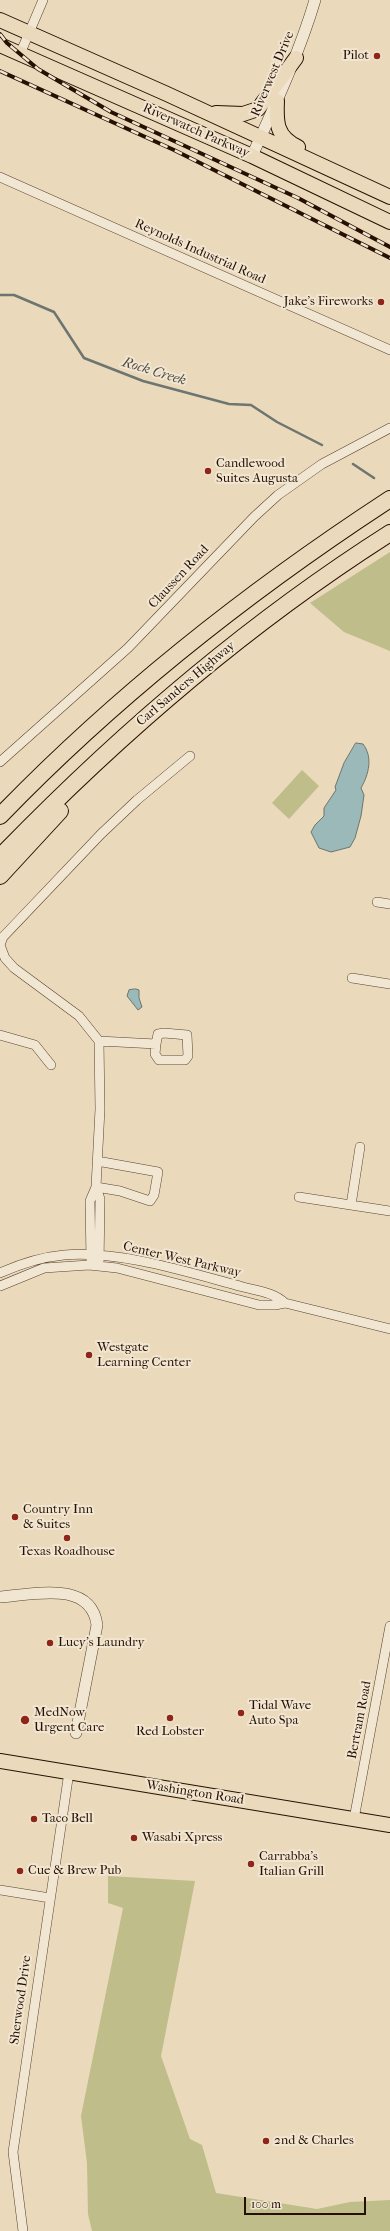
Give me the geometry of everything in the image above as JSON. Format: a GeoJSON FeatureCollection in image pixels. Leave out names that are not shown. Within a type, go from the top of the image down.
{"type":"FeatureCollection","features":[{"type":"Feature","properties":{"kind":"highway"},"geometry":{"type":"LineString","coordinates":[[0,816],[99,720],[165,663],[268,583],[390,499]]}},
{"type":"Feature","properties":{"kind":"highway","name":"Carl Sanders Highway"},"geometry":{"type":"LineString","coordinates":[[0,857],[111,748],[176,690],[280,608],[390,533]]}},
{"type":"Feature","properties":{"kind":"highway"},"geometry":{"type":"LineString","coordinates":[[0,876],[50,821],[130,743],[176,690]]}},
{"type":"Feature","properties":{"kind":"main road","name":"Riverwatch Parkway"},"geometry":{"type":"LineString","coordinates":[[0,20],[261,137],[390,197]]}},
{"type":"Feature","properties":{"kind":"main road","name":"Riverwatch Parkway"},"geometry":{"type":"LineString","coordinates":[[0,45],[252,156],[390,222]]}},
{"type":"Feature","properties":{"kind":"main road"},"geometry":{"type":"LineString","coordinates":[[205,112],[236,115],[248,113],[258,109],[296,58]]}},
{"type":"Feature","properties":{"kind":"main road"},"geometry":{"type":"LineString","coordinates":[[277,101],[276,126],[287,141],[356,173],[368,186],[381,188],[390,186]]}},
{"type":"Feature","properties":{"kind":"main road","name":"Washington Road"},"geometry":{"type":"LineString","coordinates":[[0,1761],[390,1825]]}},
{"type":"Feature","properties":{"kind":"street"},"geometry":{"type":"LineString","coordinates":[[20,54],[43,0]]}},
{"type":"Feature","properties":{"kind":"street","name":"Riverwest Drive"},"geometry":{"type":"LineString","coordinates":[[252,156],[296,58],[308,26],[315,0]]}},
{"type":"Feature","properties":{"kind":"street","name":"Reynolds Industrial Road"},"geometry":{"type":"LineString","coordinates":[[0,177],[390,350]]}},
{"type":"Feature","properties":{"kind":"street","name":"Claussen Road"},"geometry":{"type":"LineString","coordinates":[[0,762],[128,648],[191,584],[235,536],[278,495],[322,464],[390,428]]}},
{"type":"Feature","properties":{"kind":"street"},"geometry":{"type":"LineString","coordinates":[[95,1261],[100,1199],[96,1187],[99,1042],[79,1016],[14,968],[5,958],[0,945],[3,937],[101,834],[137,800],[190,756]]}},
{"type":"Feature","properties":{"kind":"street"},"geometry":{"type":"LineString","coordinates":[[377,902],[390,904]]}},
{"type":"Feature","properties":{"kind":"street"},"geometry":{"type":"LineString","coordinates":[[352,978],[390,984]]}},
{"type":"Feature","properties":{"kind":"street"},"geometry":{"type":"LineString","coordinates":[[0,1035],[34,1045],[51,1065]]}},
{"type":"Feature","properties":{"kind":"street"},"geometry":{"type":"LineString","coordinates":[[99,1042],[156,1044]]}},
{"type":"Feature","properties":{"kind":"street"},"geometry":{"type":"LineString","coordinates":[[351,1205],[360,1147]]}},
{"type":"Feature","properties":{"kind":"street"},"geometry":{"type":"LineString","coordinates":[[96,1187],[120,1191],[150,1201],[154,1195],[158,1172],[97,1161]]}},
{"type":"Feature","properties":{"kind":"street"},"geometry":{"type":"LineString","coordinates":[[299,1197],[390,1211]]}},
{"type":"Feature","properties":{"kind":"street","name":"Center West Parkway"},"geometry":{"type":"LineString","coordinates":[[0,1273],[20,1265],[64,1255],[95,1261],[131,1272],[259,1305],[275,1305],[285,1303],[390,1329]]}},
{"type":"Feature","properties":{"kind":"street","name":"Center West Parkway"},"geometry":{"type":"LineString","coordinates":[[0,1286],[44,1268],[95,1261],[133,1260],[219,1280],[277,1296],[285,1303]]}},
{"type":"Feature","properties":{"kind":"street"},"geometry":{"type":"LineString","coordinates":[[0,1597],[39,1594],[69,1594],[80,1598],[95,1614],[97,1625],[76,1733]]}},
{"type":"Feature","properties":{"kind":"street","name":"Bertram Road"},"geometry":{"type":"LineString","coordinates":[[354,1819],[390,1626]]}},
{"type":"Feature","properties":{"kind":"street","name":"Sherwood Drive"},"geometry":{"type":"LineString","coordinates":[[23,2231],[13,2152],[69,1772]]}},
{"type":"Feature","properties":{"kind":"street"},"geometry":{"type":"LineString","coordinates":[[0,1890],[50,1898]]}},
{"type":"Feature","properties":{"kind":"shaded area"},"geometry":{"type":"Polygon","coordinates":[[[390,552],[390,651],[344,632],[310,603],[390,552]]]}},
{"type":"Feature","properties":{"kind":"shaded area"},"geometry":{"type":"Polygon","coordinates":[[[302,770],[319,786],[289,819],[272,803],[302,770]]]}},
{"type":"Feature","properties":{"kind":"shaded area"},"geometry":{"type":"Polygon","coordinates":[[[108,1876],[195,1881],[161,2056],[190,2139],[202,2145],[216,2193],[317,2209],[350,2202],[390,2200],[390,2231],[92,2231],[88,2214],[87,2163],[81,2116],[123,1908],[108,1903],[108,1876]]]}},
{"type":"Feature","properties":{"kind":"water"},"geometry":{"type":"Polygon","coordinates":[[[356,743],[363,744],[369,760],[368,771],[361,788],[364,795],[361,816],[355,838],[350,847],[331,852],[319,848],[311,832],[315,825],[324,816],[324,808],[336,790],[335,787],[344,763],[356,743]]]}},
{"type":"Feature","properties":{"kind":"water"},"geometry":{"type":"Polygon","coordinates":[[[129,990],[139,990],[139,998],[142,1007],[138,1010],[127,996],[129,990]]]}},
{"type":"Feature","properties":{"kind":"waterway","name":"Rock Creek"},"geometry":{"type":"LineString","coordinates":[[0,295],[14,295],[54,312],[84,358],[143,381],[229,404],[251,405],[277,422],[322,445]]}},
{"type":"Feature","properties":{"kind":"waterway","name":"Rock Creek"},"geometry":{"type":"LineString","coordinates":[[353,464],[374,478]]}},
{"type":"Feature","properties":{"kind":"railway"},"geometry":{"type":"LineString","coordinates":[[0,34],[7,43],[38,69],[111,112],[298,198],[390,247]]}},
{"type":"Feature","properties":{"kind":"railway"},"geometry":{"type":"LineString","coordinates":[[0,71],[174,150],[390,258]]}},
{"type":"Feature","properties":{"kind":"place","name":"Pilot"},"geometry":{"type":"Point","coordinates":[377,56]}},
{"type":"Feature","properties":{"kind":"place","name":"Jake's Fireworks"},"geometry":{"type":"Point","coordinates":[381,302]}},
{"type":"Feature","properties":{"kind":"place","name":"Candlewood Suites Augusta"},"geometry":{"type":"Point","coordinates":[208,471]}},
{"type":"Feature","properties":{"kind":"place","name":"Westgate Learning Center"},"geometry":{"type":"Point","coordinates":[89,1355]}},
{"type":"Feature","properties":{"kind":"place","name":"Country Inn & Suites"},"geometry":{"type":"Point","coordinates":[15,1517]}},
{"type":"Feature","properties":{"kind":"place","name":"Texas Roadhouse"},"geometry":{"type":"Point","coordinates":[67,1538]}},
{"type":"Feature","properties":{"kind":"place","name":"Lucy's Laundry"},"geometry":{"type":"Point","coordinates":[50,1643]}},
{"type":"Feature","properties":{"kind":"place","name":"Tidal Wave Auto Spa"},"geometry":{"type":"Point","coordinates":[241,1713]}},
{"type":"Feature","properties":{"kind":"place","name":"Red Lobster"},"geometry":{"type":"Point","coordinates":[170,1718]}},
{"type":"Feature","properties":{"kind":"place","name":"MedNow Urgent Care"},"geometry":{"type":"Point","coordinates":[25,1720]}},
{"type":"Feature","properties":{"kind":"place","name":"Taco Bell"},"geometry":{"type":"Point","coordinates":[34,1819]}},
{"type":"Feature","properties":{"kind":"place","name":"Wasabi Xpress"},"geometry":{"type":"Point","coordinates":[134,1838]}},
{"type":"Feature","properties":{"kind":"place","name":"Carrabba's Italian Grill"},"geometry":{"type":"Point","coordinates":[251,1864]}},
{"type":"Feature","properties":{"kind":"place","name":"Cue & Brew Pub"},"geometry":{"type":"Point","coordinates":[20,1871]}},
{"type":"Feature","properties":{"kind":"place","name":"2nd & Charles"},"geometry":{"type":"Point","coordinates":[266,2141]}}]}
